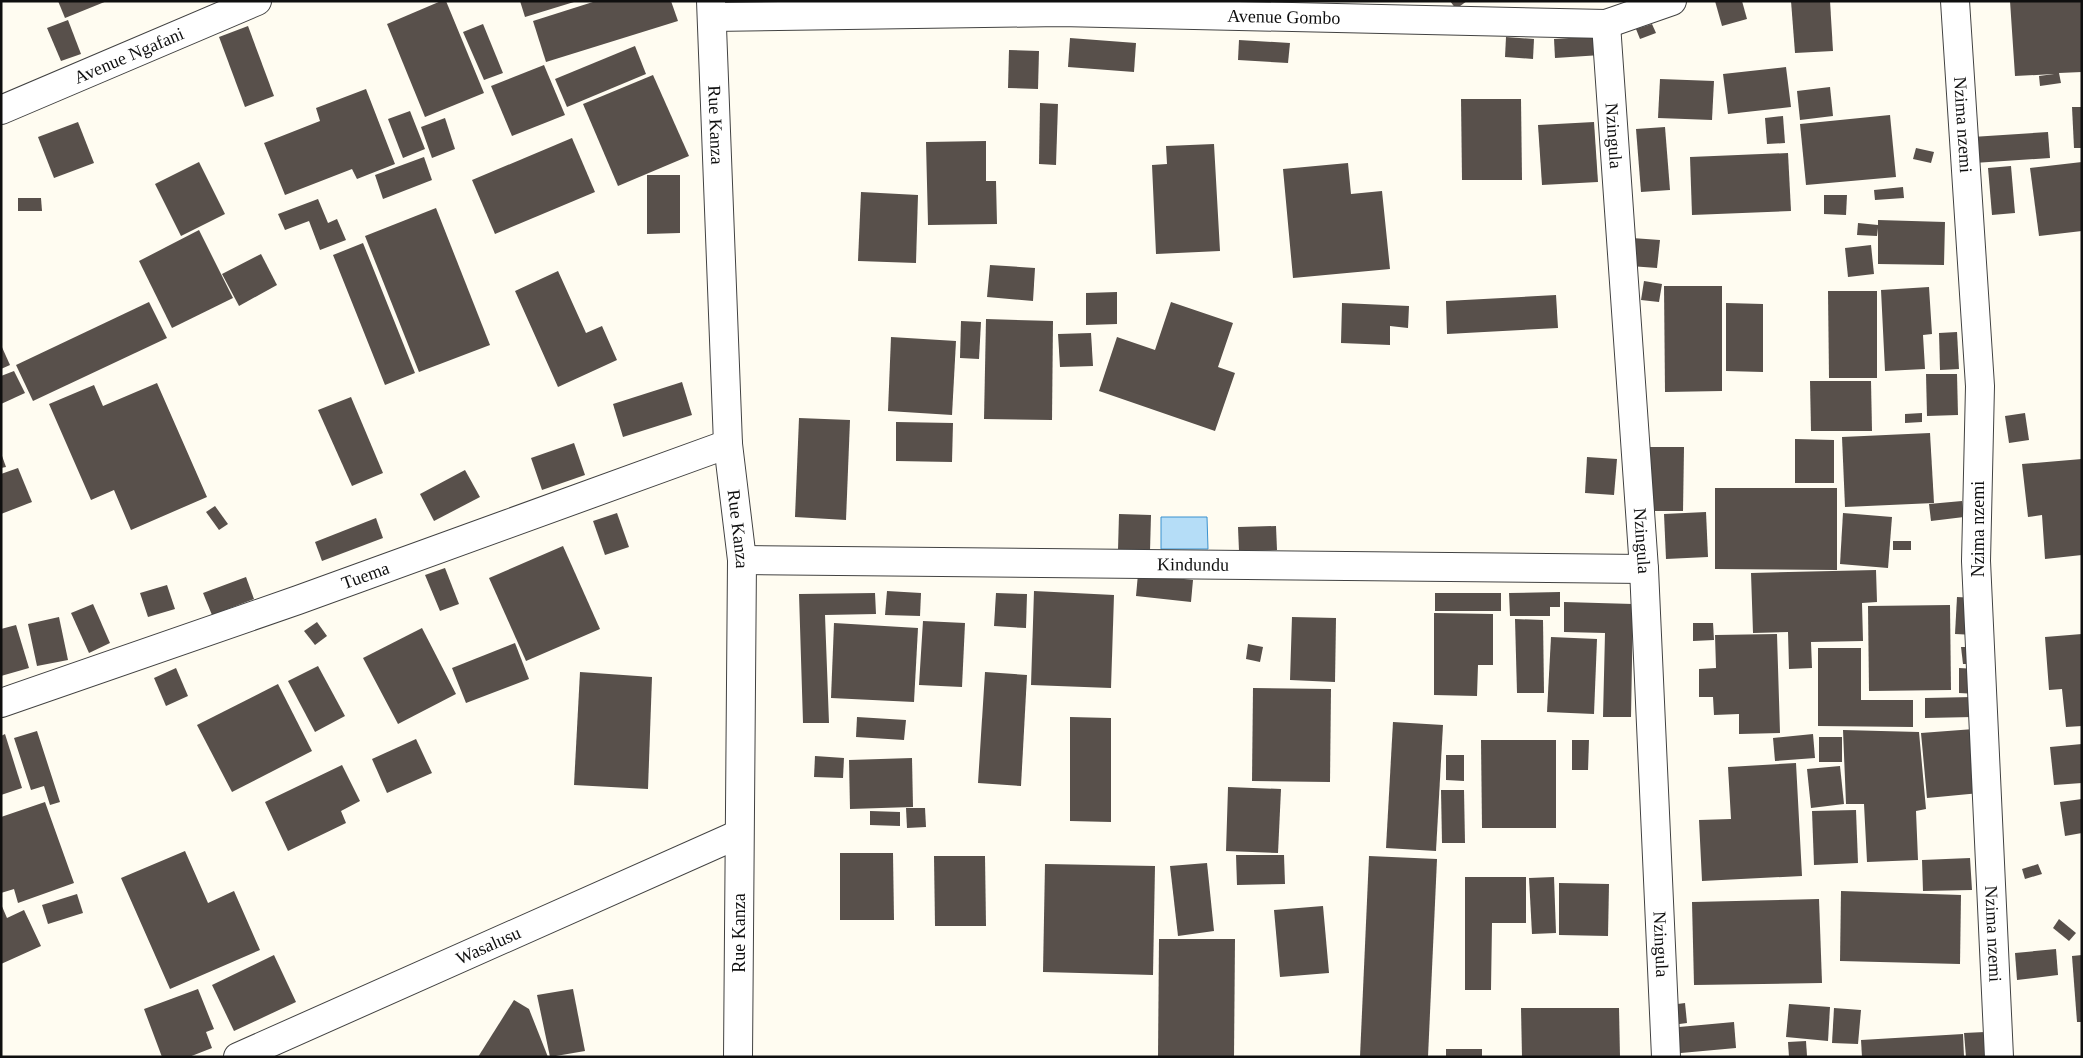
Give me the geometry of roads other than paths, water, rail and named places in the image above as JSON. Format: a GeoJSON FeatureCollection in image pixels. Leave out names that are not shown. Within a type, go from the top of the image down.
{"type":"FeatureCollection","features":[{"type":"Feature","properties":{"kind":"street","name":"Avenue Ngafani"},"geometry":{"type":"LineString","coordinates":[[1,110],[256,1]]}},
{"type":"Feature","properties":{"kind":"street","name":"Avenue Gombo"},"geometry":{"type":"LineString","coordinates":[[712,9],[1065,7],[1606,24],[1672,1]]}},
{"type":"Feature","properties":{"kind":"street","name":"Nzima nzemi"},"geometry":{"type":"LineString","coordinates":[[1955,1],[1980,386],[1976,561],[1999,1057]]}},
{"type":"Feature","properties":{"kind":"street","name":"Rue Kanza"},"geometry":{"type":"LineString","coordinates":[[712,9],[728,444],[742,560],[738,1057]]}},
{"type":"Feature","properties":{"kind":"street","name":"Nzingula"},"geometry":{"type":"LineString","coordinates":[[1606,24],[1644,569],[1666,1057]]}},
{"type":"Feature","properties":{"kind":"street","name":"Tuema"},"geometry":{"type":"LineString","coordinates":[[1,703],[298,600],[728,444]]}},
{"type":"Feature","properties":{"kind":"street","name":"Kindundu"},"geometry":{"type":"LineString","coordinates":[[742,560],[1644,569]]}},
{"type":"Feature","properties":{"kind":"street","name":"Wasalusu"},"geometry":{"type":"LineString","coordinates":[[238,1057],[739,834]]}},
{"type":"Feature","properties":{"kind":"water"},"geometry":{"type":"Polygon","coordinates":[[[1161,517],[1207,517],[1208,549],[1161,549],[1161,517]]]}}]}
